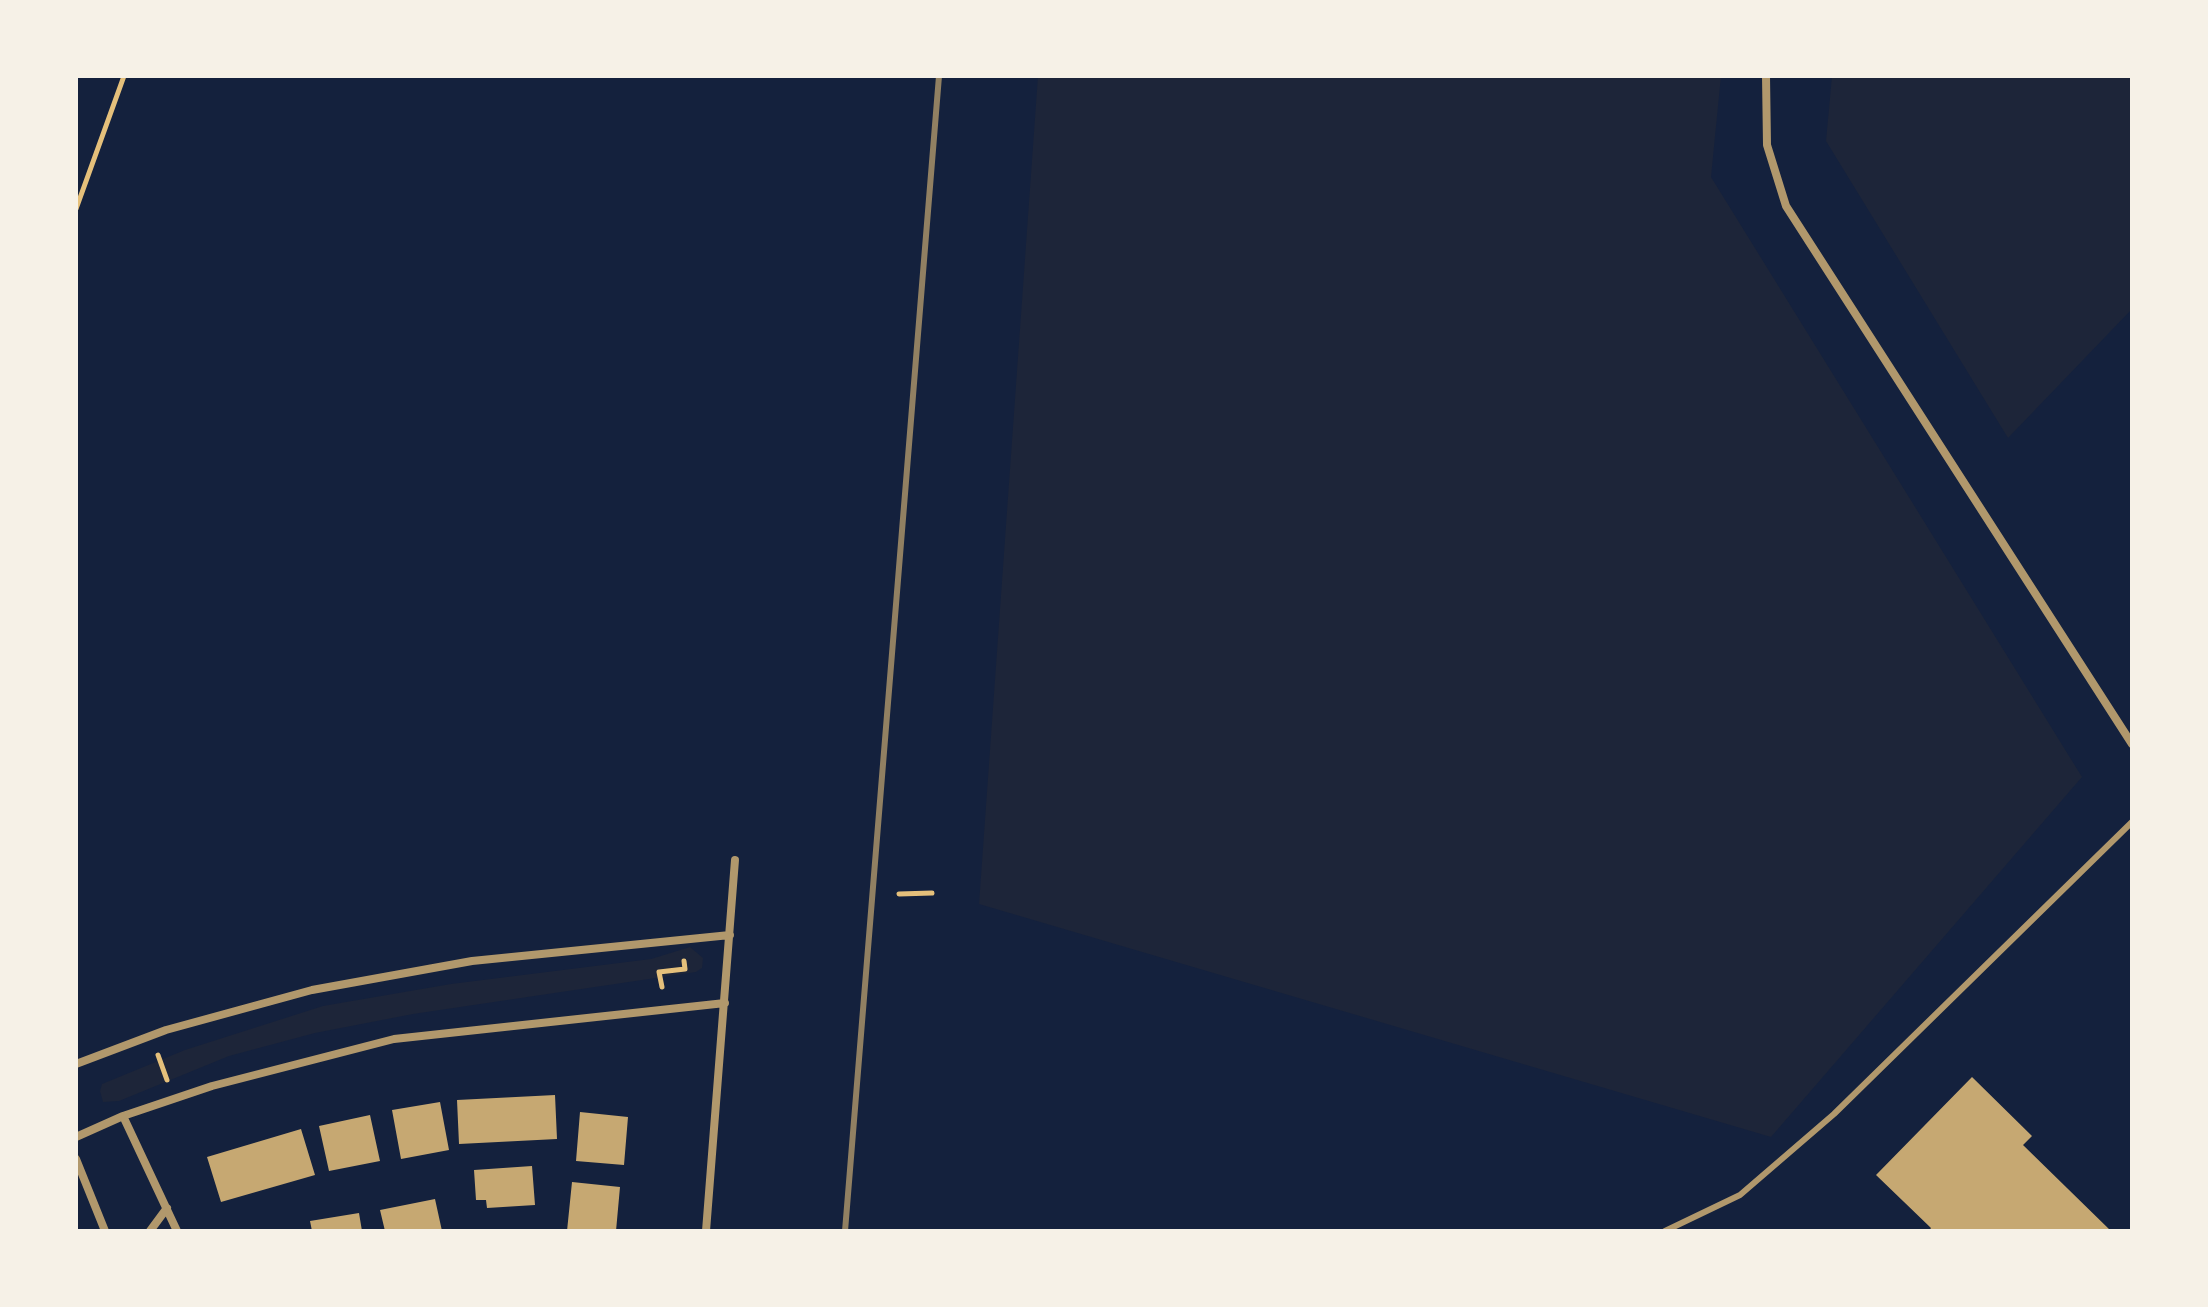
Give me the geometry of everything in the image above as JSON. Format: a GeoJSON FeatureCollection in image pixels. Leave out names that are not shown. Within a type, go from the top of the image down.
{"type":"FeatureCollection","features":[{"type":"Feature","properties":{"kind":"street"},"geometry":{"type":"LineString","coordinates":[[1766,76],[1767,145],[1786,206],[2132,744]]}},
{"type":"Feature","properties":{"kind":"street"},"geometry":{"type":"LineString","coordinates":[[706,1231],[735,860]]}},
{"type":"Feature","properties":{"kind":"street"},"geometry":{"type":"LineString","coordinates":[[76,1064],[150,1036],[312,990],[426,968],[730,935]]}},
{"type":"Feature","properties":{"kind":"street"},"geometry":{"type":"LineString","coordinates":[[76,1137],[123,1116],[175,1099],[394,1039],[725,1003]]}},
{"type":"Feature","properties":{"kind":"street"},"geometry":{"type":"LineString","coordinates":[[123,1116],[177,1231]]}},
{"type":"Feature","properties":{"kind":"street"},"geometry":{"type":"LineString","coordinates":[[76,1159],[104,1229],[113,1231]]}},
{"type":"Feature","properties":{"kind":"street"},"geometry":{"type":"LineString","coordinates":[[150,1231],[167,1208]]}},
{"type":"Feature","properties":{"kind":"lane"},"geometry":{"type":"LineString","coordinates":[[1665,1231],[1740,1195],[1822,1124],[2132,822]]}},
{"type":"Feature","properties":{"kind":"path"},"geometry":{"type":"LineString","coordinates":[[76,209],[124,76]]}},
{"type":"Feature","properties":{"kind":"path"},"geometry":{"type":"LineString","coordinates":[[899,894],[932,893]]}},
{"type":"Feature","properties":{"kind":"path"},"geometry":{"type":"LineString","coordinates":[[665,1008],[659,972],[685,969],[682,940]]}},
{"type":"Feature","properties":{"kind":"path"},"geometry":{"type":"LineString","coordinates":[[150,1036],[175,1099]]}},
{"type":"Feature","properties":{"kind":"shaded area"},"geometry":{"type":"Polygon","coordinates":[[[1038,76],[1721,76],[1711,177],[2082,777],[1771,1137],[979,904],[1038,76]]]}},
{"type":"Feature","properties":{"kind":"shaded area"},"geometry":{"type":"Polygon","coordinates":[[[1832,76],[2132,76],[2132,309],[2008,438],[1826,141],[1832,76]]]}},
{"type":"Feature","properties":{"kind":"shaded area"},"geometry":{"type":"Polygon","coordinates":[[[690,947],[703,958],[702,968],[696,972],[413,1014],[315,1033],[229,1056],[119,1101],[103,1102],[100,1091],[102,1084],[185,1050],[323,1006],[451,984],[651,959],[690,947]]]}},
{"type":"Feature","properties":{"kind":"building"},"geometry":{"type":"Polygon","coordinates":[[[1972,1077],[2032,1136],[2023,1145],[2111,1231],[1929,1231],[1931,1228],[1876,1175],[1972,1077]]]}},
{"type":"Feature","properties":{"kind":"building"},"geometry":{"type":"Polygon","coordinates":[[[555,1095],[557,1139],[459,1144],[457,1100],[555,1095]]]}},
{"type":"Feature","properties":{"kind":"building"},"geometry":{"type":"Polygon","coordinates":[[[440,1102],[449,1150],[401,1159],[392,1110],[440,1102]]]}},
{"type":"Feature","properties":{"kind":"building"},"geometry":{"type":"Polygon","coordinates":[[[580,1112],[628,1117],[624,1165],[576,1161],[580,1112]]]}},
{"type":"Feature","properties":{"kind":"building"},"geometry":{"type":"Polygon","coordinates":[[[370,1115],[380,1161],[329,1171],[319,1126],[370,1115]]]}},
{"type":"Feature","properties":{"kind":"building"},"geometry":{"type":"Polygon","coordinates":[[[301,1129],[315,1175],[221,1202],[207,1157],[301,1129]]]}},
{"type":"Feature","properties":{"kind":"building"},"geometry":{"type":"Polygon","coordinates":[[[532,1166],[535,1205],[487,1208],[486,1200],[476,1200],[474,1170],[532,1166]]]}},
{"type":"Feature","properties":{"kind":"building"},"geometry":{"type":"Polygon","coordinates":[[[572,1182],[620,1187],[616,1231],[567,1231],[572,1182]]]}},
{"type":"Feature","properties":{"kind":"building"},"geometry":{"type":"Polygon","coordinates":[[[435,1199],[442,1231],[385,1231],[380,1210],[435,1199]]]}},
{"type":"Feature","properties":{"kind":"building"},"geometry":{"type":"Polygon","coordinates":[[[359,1213],[362,1231],[312,1231],[310,1221],[359,1213]]]}},
{"type":"Feature","properties":{"kind":"railway"},"geometry":{"type":"LineString","coordinates":[[845,1231],[939,76]]}}]}
